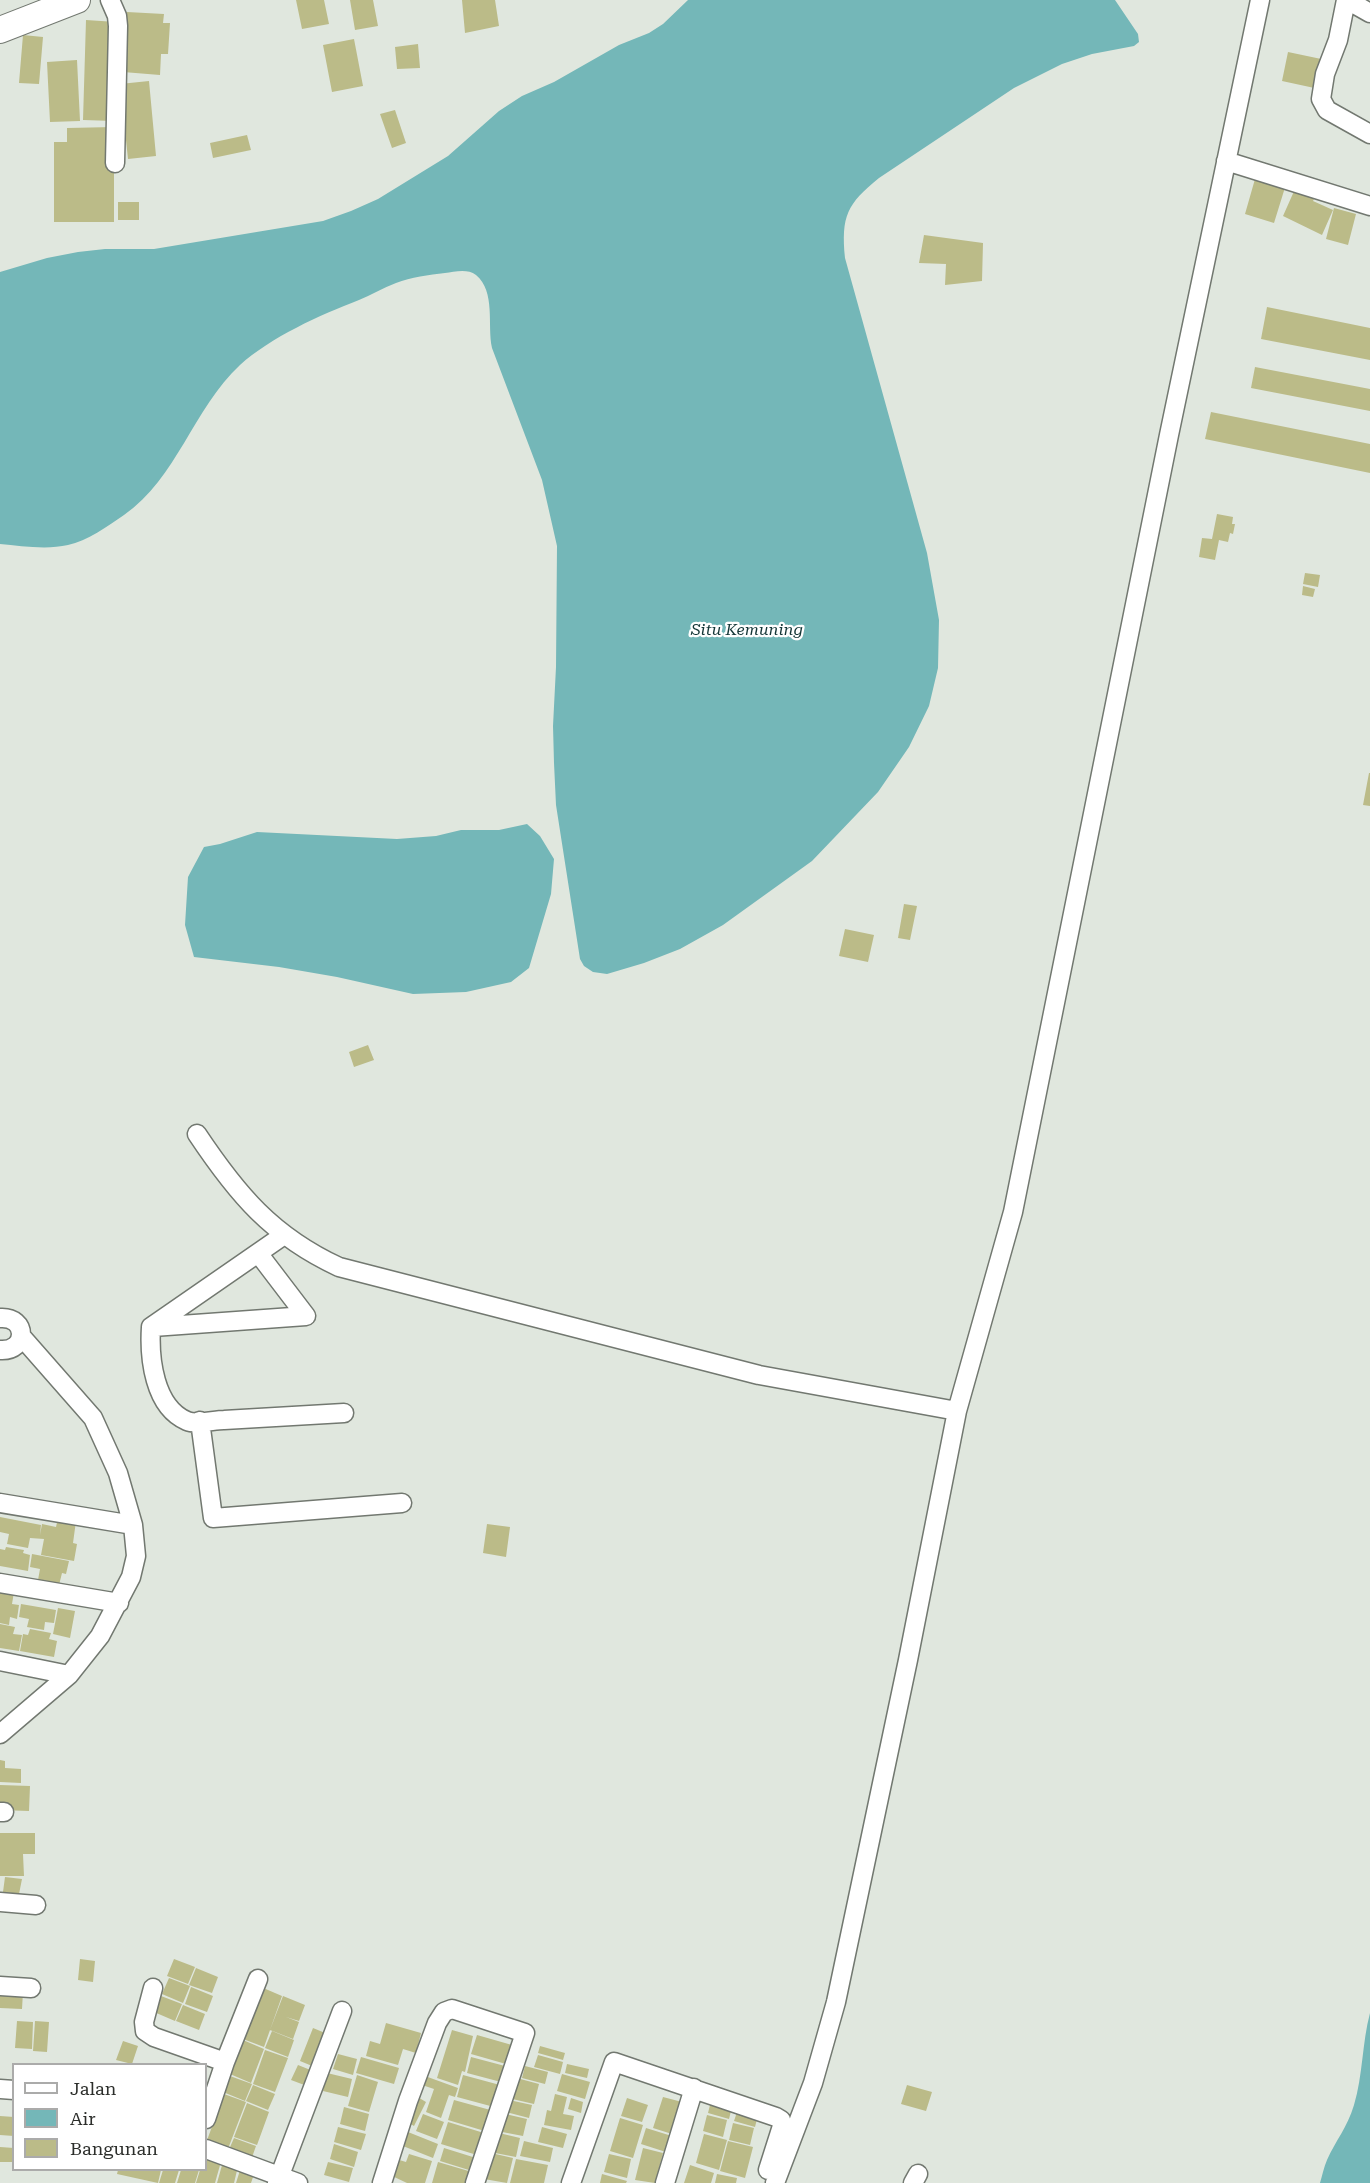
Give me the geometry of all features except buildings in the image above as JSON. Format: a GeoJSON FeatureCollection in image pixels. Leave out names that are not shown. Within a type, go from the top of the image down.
{"type":"FeatureCollection","features":[{"type":"Feature","properties":{"kind":"main road"},"geometry":{"type":"LineString","coordinates":[[0,30],[77,0]]}},
{"type":"Feature","properties":{"kind":"street"},"geometry":{"type":"LineString","coordinates":[[110,0],[117,16],[118,26],[115,163]]}},
{"type":"Feature","properties":{"kind":"street"},"geometry":{"type":"LineString","coordinates":[[775,2183],[813,2083],[836,2002],[908,1660],[957,1411],[1013,1212],[1171,423],[1260,0]]}},
{"type":"Feature","properties":{"kind":"street"},"geometry":{"type":"LineString","coordinates":[[1370,13],[1346,0],[1338,40],[1323,80],[1321,99],[1327,110],[1370,134]]}},
{"type":"Feature","properties":{"kind":"street"},"geometry":{"type":"LineString","coordinates":[[1226,161],[1370,206]]}},
{"type":"Feature","properties":{"kind":"street"},"geometry":{"type":"LineString","coordinates":[[197,1134],[219,1167],[248,1203],[284,1235],[311,1254],[339,1267],[759,1375],[957,1411]]}},
{"type":"Feature","properties":{"kind":"street"},"geometry":{"type":"LineString","coordinates":[[151,1328],[284,1235]]}},
{"type":"Feature","properties":{"kind":"street"},"geometry":{"type":"LineString","coordinates":[[151,1328],[306,1316],[258,1253]]}},
{"type":"Feature","properties":{"kind":"street"},"geometry":{"type":"LineString","coordinates":[[0,1318],[6,1317],[15,1322],[21,1330],[20,1341],[12,1349],[0,1350]]}},
{"type":"Feature","properties":{"kind":"street"},"geometry":{"type":"LineString","coordinates":[[151,1328],[150,1345],[153,1366],[166,1405],[189,1422],[344,1413]]}},
{"type":"Feature","properties":{"kind":"street"},"geometry":{"type":"LineString","coordinates":[[0,1734],[69,1675],[100,1636],[119,1603],[134,1568],[136,1556],[133,1525],[118,1473],[93,1418],[21,1336]]}},
{"type":"Feature","properties":{"kind":"street"},"geometry":{"type":"LineString","coordinates":[[200,1421],[213,1518],[402,1503]]}},
{"type":"Feature","properties":{"kind":"street"},"geometry":{"type":"LineString","coordinates":[[0,1503],[133,1525]]}},
{"type":"Feature","properties":{"kind":"street"},"geometry":{"type":"LineString","coordinates":[[0,1583],[119,1603]]}},
{"type":"Feature","properties":{"kind":"street"},"geometry":{"type":"LineString","coordinates":[[0,1661],[69,1675]]}},
{"type":"Feature","properties":{"kind":"street"},"geometry":{"type":"LineString","coordinates":[[0,1902],[36,1905]]}},
{"type":"Feature","properties":{"kind":"street"},"geometry":{"type":"LineString","coordinates":[[207,2116],[225,2062],[258,1979]]}},
{"type":"Feature","properties":{"kind":"street"},"geometry":{"type":"LineString","coordinates":[[0,1986],[31,1988]]}},
{"type":"Feature","properties":{"kind":"street"},"geometry":{"type":"LineString","coordinates":[[153,1988],[144,2022],[145,2031],[154,2037],[225,2062]]}},
{"type":"Feature","properties":{"kind":"street"},"geometry":{"type":"LineString","coordinates":[[382,2183],[398,2129],[436,2023],[444,2012],[452,2009],[525,2033],[475,2183]]}},
{"type":"Feature","properties":{"kind":"street"},"geometry":{"type":"LineString","coordinates":[[279,2179],[342,2011]]}},
{"type":"Feature","properties":{"kind":"street"},"geometry":{"type":"LineString","coordinates":[[571,2183],[614,2062],[781,2120],[780,2135],[762,2183]]}},
{"type":"Feature","properties":{"kind":"street"},"geometry":{"type":"LineString","coordinates":[[665,2183],[694,2088]]}},
{"type":"Feature","properties":{"kind":"street"},"geometry":{"type":"LineString","coordinates":[[207,2149],[279,2179],[298,2183]]}},
{"type":"Feature","properties":{"kind":"water","name":"Situ Kemuning"},"geometry":{"type":"Polygon","coordinates":[[[688,0],[1115,0],[1138,34],[1139,42],[1134,46],[1092,54],[1062,64],[1014,88],[879,178],[868,187],[848,212],[844,231],[845,258],[927,553],[939,620],[938,668],[929,706],[909,747],[878,792],[812,861],[723,925],[680,949],[607,974],[593,972],[584,966],[580,959],[556,805],[553,726],[557,546],[542,480],[492,348],[489,300],[482,282],[476,275],[456,271],[408,279],[328,313],[266,345],[240,365],[224,383],[172,463],[142,500],[111,524],[83,540],[60,546],[25,547],[0,544],[0,272],[47,258],[78,252],[105,249],[154,249],[323,221],[351,211],[378,199],[448,156],[499,111],[522,96],[554,82],[619,45],[649,33],[663,24],[688,0]]]}},
{"type":"Feature","properties":{"kind":"water"},"geometry":{"type":"Polygon","coordinates":[[[527,824],[540,836],[554,859],[551,894],[529,968],[511,982],[466,992],[413,994],[279,967],[194,957],[185,925],[188,877],[204,847],[257,832],[397,839],[436,836],[461,830],[499,830],[527,824]]]}},
{"type":"Feature","properties":{"kind":"water"},"geometry":{"type":"Polygon","coordinates":[[[1370,2013],[1370,2183],[1320,2183],[1327,2160],[1354,2105],[1370,2013]]]}}]}
